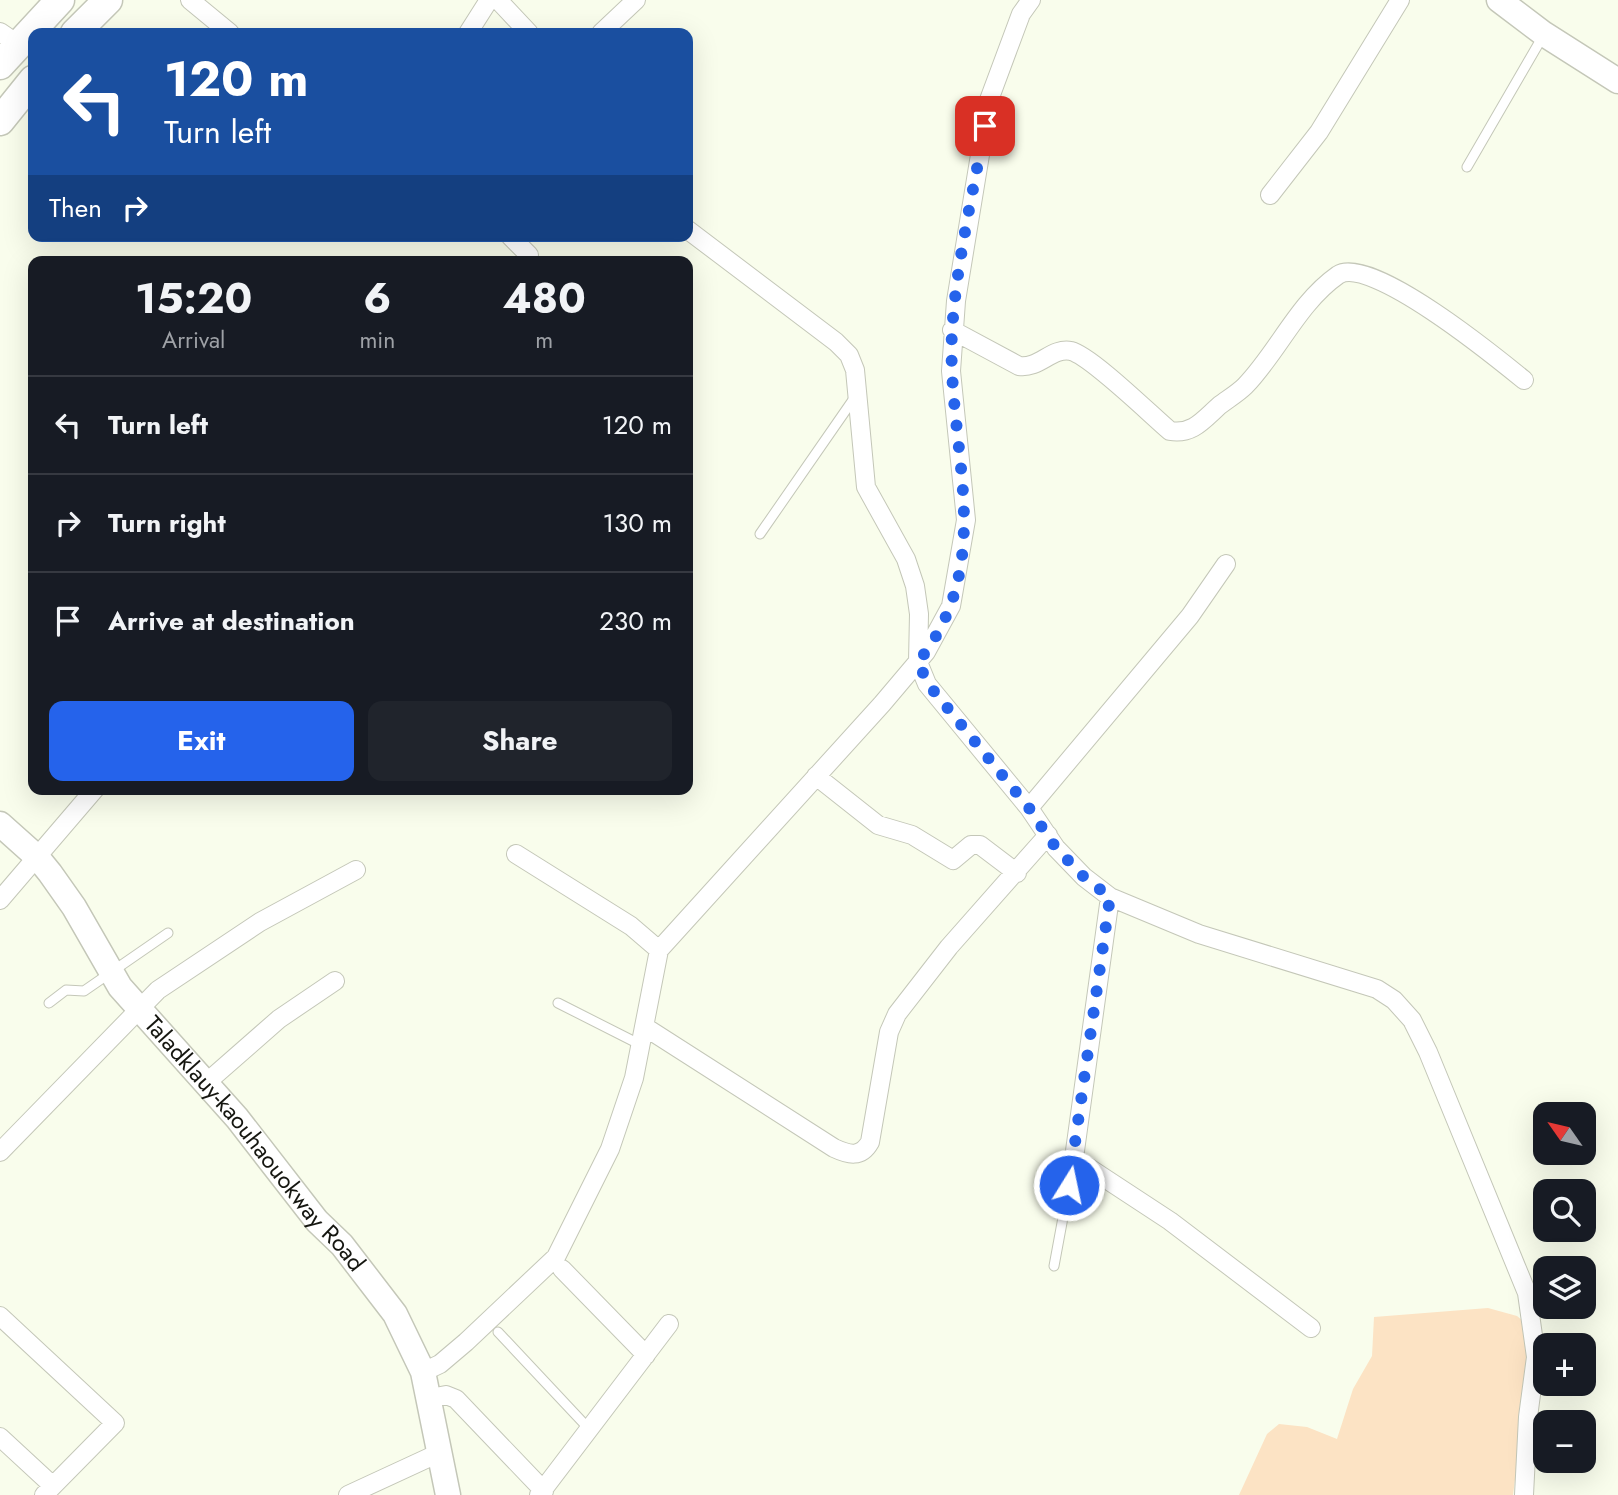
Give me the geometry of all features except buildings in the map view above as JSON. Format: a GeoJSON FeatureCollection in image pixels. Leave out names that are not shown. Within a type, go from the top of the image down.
{"type":"FeatureCollection","features":[{"type":"Feature","properties":{"kind":"main road"},"geometry":{"type":"LineString","coordinates":[[80,28],[108,0]]}},
{"type":"Feature","properties":{"kind":"main road"},"geometry":{"type":"LineString","coordinates":[[0,65],[9,38],[52,3]]}},
{"type":"Feature","properties":{"kind":"main road"},"geometry":{"type":"LineString","coordinates":[[0,121],[28,86]]}},
{"type":"Feature","properties":{"kind":"street"},"geometry":{"type":"LineString","coordinates":[[190,0],[224,28]]}},
{"type":"Feature","properties":{"kind":"street"},"geometry":{"type":"LineString","coordinates":[[471,28],[489,0]]}},
{"type":"Feature","properties":{"kind":"street"},"geometry":{"type":"LineString","coordinates":[[498,0],[524,28]]}},
{"type":"Feature","properties":{"kind":"street"},"geometry":{"type":"LineString","coordinates":[[606,28],[636,0]]}},
{"type":"Feature","properties":{"kind":"street"},"geometry":{"type":"LineString","coordinates":[[423,1372],[440,1364],[467,1342],[556,1257],[610,1149],[634,1078],[659,950],[918,662],[940,632],[951,606],[966,520],[951,371],[952,330],[989,100],[1021,14],[1031,0]]}},
{"type":"Feature","properties":{"kind":"street"},"geometry":{"type":"LineString","coordinates":[[1270,195],[1319,132],[1400,0]]}},
{"type":"Feature","properties":{"kind":"street"},"geometry":{"type":"LineString","coordinates":[[1499,0],[1544,34],[1614,73]]}},
{"type":"Feature","properties":{"kind":"street"},"geometry":{"type":"LineString","coordinates":[[693,234],[836,342],[849,355],[855,370],[866,487],[906,559],[915,586],[919,614],[918,662],[928,684],[1029,808],[1072,866],[1110,897],[1199,934],[1377,989],[1394,1000],[1412,1020],[1445,1090],[1483,1192],[1527,1293],[1536,1357],[1530,1393],[1524,1495]]}},
{"type":"Feature","properties":{"kind":"street"},"geometry":{"type":"LineString","coordinates":[[516,242],[529,255]]}},
{"type":"Feature","properties":{"kind":"street"},"geometry":{"type":"LineString","coordinates":[[952,330],[1019,366],[1028,367],[1062,351],[1071,351],[1087,361],[1170,431],[1180,432],[1198,425],[1245,386],[1309,304],[1340,273],[1356,272],[1425,306],[1461,328],[1524,380]]}},
{"type":"Feature","properties":{"kind":"street"},"geometry":{"type":"LineString","coordinates":[[1029,808],[1191,616],[1226,564]]}},
{"type":"Feature","properties":{"kind":"street"},"geometry":{"type":"LineString","coordinates":[[816,776],[887,829],[912,835],[953,860],[971,845],[980,845],[1017,873]]}},
{"type":"Feature","properties":{"kind":"street"},"geometry":{"type":"LineString","coordinates":[[0,900],[90,795]]}},
{"type":"Feature","properties":{"kind":"street","name":"Taladklauy-kaouhaouokway Road"},"geometry":{"type":"LineString","coordinates":[[0,824],[37,857],[74,907],[111,971],[138,1008],[206,1083],[317,1221],[342,1245],[395,1314],[423,1372],[448,1495]]}},
{"type":"Feature","properties":{"kind":"street"},"geometry":{"type":"LineString","coordinates":[[643,1036],[834,1148],[859,1154],[870,1142],[889,1032],[897,1014],[949,947],[1048,835]]}},
{"type":"Feature","properties":{"kind":"street"},"geometry":{"type":"LineString","coordinates":[[516,854],[631,926],[659,950]]}},
{"type":"Feature","properties":{"kind":"street"},"geometry":{"type":"LineString","coordinates":[[0,1152],[138,1008],[209,954],[260,922],[356,870]]}},
{"type":"Feature","properties":{"kind":"street"},"geometry":{"type":"LineString","coordinates":[[1110,897],[1074,1158],[1170,1222],[1311,1328]]}},
{"type":"Feature","properties":{"kind":"street"},"geometry":{"type":"LineString","coordinates":[[206,1083],[279,1018],[335,981]]}},
{"type":"Feature","properties":{"kind":"street"},"geometry":{"type":"LineString","coordinates":[[562,1269],[646,1355]]}},
{"type":"Feature","properties":{"kind":"street"},"geometry":{"type":"LineString","coordinates":[[0,1316],[115,1423],[49,1491],[0,1437]]}},
{"type":"Feature","properties":{"kind":"street"},"geometry":{"type":"LineString","coordinates":[[430,1398],[446,1395],[456,1399],[541,1493],[591,1431],[669,1324]]}},
{"type":"Feature","properties":{"kind":"street"},"geometry":{"type":"LineString","coordinates":[[348,1495],[441,1452]]}},
{"type":"Feature","properties":{"kind":"lane"},"geometry":{"type":"LineString","coordinates":[[1467,167],[1544,34]]}},
{"type":"Feature","properties":{"kind":"lane"},"geometry":{"type":"LineString","coordinates":[[760,534],[857,394]]}},
{"type":"Feature","properties":{"kind":"lane"},"geometry":{"type":"LineString","coordinates":[[49,1003],[66,990],[84,990],[168,933]]}},
{"type":"Feature","properties":{"kind":"lane"},"geometry":{"type":"LineString","coordinates":[[558,1003],[643,1036]]}},
{"type":"Feature","properties":{"kind":"lane"},"geometry":{"type":"LineString","coordinates":[[1054,1266],[1074,1158]]}},
{"type":"Feature","properties":{"kind":"lane"},"geometry":{"type":"LineString","coordinates":[[498,1332],[591,1431]]}},
{"type":"Feature","properties":{"kind":"shaded area"},"geometry":{"type":"Polygon","coordinates":[[[1488,1308],[1517,1316],[1534,1330],[1513,1495],[1239,1495],[1267,1434],[1279,1424],[1307,1427],[1337,1439],[1353,1389],[1372,1356],[1374,1317],[1488,1308]]]}},
{"type":"Feature","properties":{"kind":"route"},"geometry":{"type":"LineString","coordinates":[[985,126],[952,330],[951,371],[966,520],[951,606],[940,632],[918,662],[928,684],[1029,808],[1056,848],[1084,877],[1110,897],[1069,1185]]}}]}
